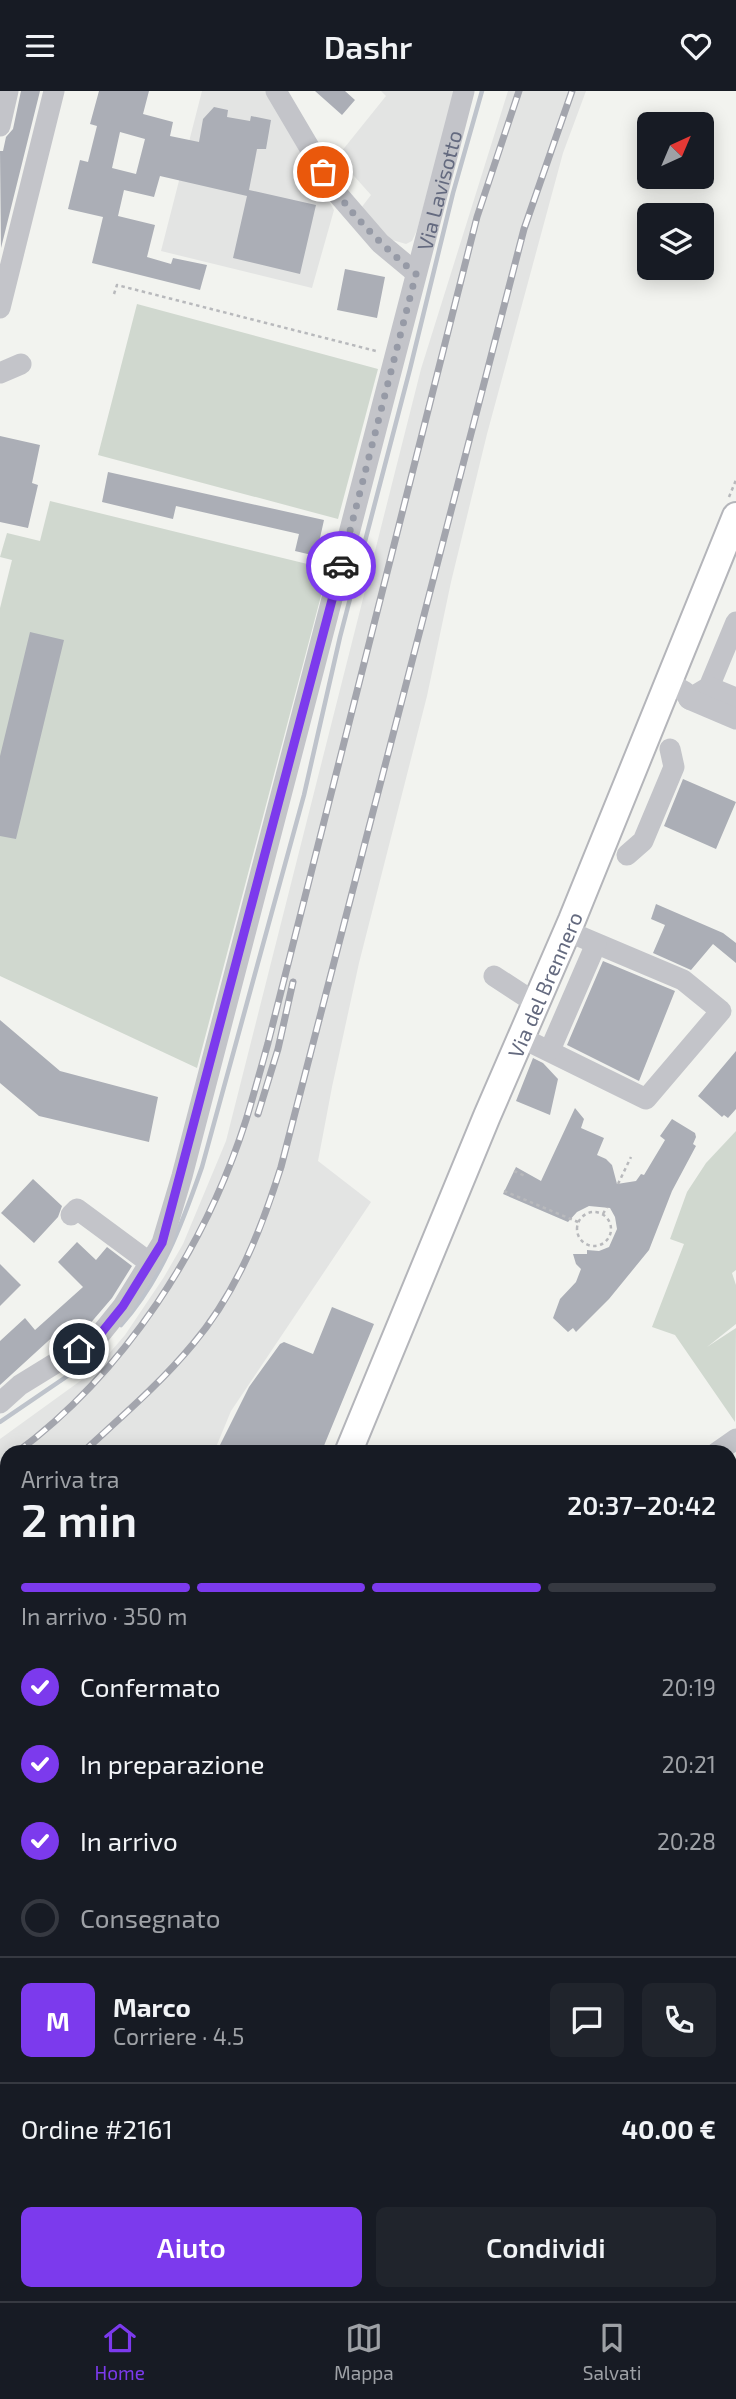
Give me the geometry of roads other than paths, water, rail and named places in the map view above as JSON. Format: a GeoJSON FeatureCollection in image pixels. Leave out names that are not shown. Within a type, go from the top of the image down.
{"type":"FeatureCollection","features":[{"type":"Feature","properties":{"kind":"main road","name":"Via del Brennero"},"geometry":{"type":"LineString","coordinates":[[351,1445],[602,845],[667,743],[679,691],[733,530]]}},
{"type":"Feature","properties":{"kind":"street"},"geometry":{"type":"LineString","coordinates":[[0,126],[8,91]]}},
{"type":"Feature","properties":{"kind":"street"},"geometry":{"type":"LineString","coordinates":[[0,308],[54,91]]}},
{"type":"Feature","properties":{"kind":"street"},"geometry":{"type":"LineString","coordinates":[[276,91],[335,191],[380,243],[416,274]]}},
{"type":"Feature","properties":{"kind":"street","name":"Via Lavisotto"},"geometry":{"type":"LineString","coordinates":[[0,1403],[20,1385],[98,1337],[123,1306],[162,1243],[464,91]]}},
{"type":"Feature","properties":{"kind":"street"},"geometry":{"type":"LineString","coordinates":[[0,373],[21,365]]}},
{"type":"Feature","properties":{"kind":"street"},"geometry":{"type":"LineString","coordinates":[[709,687],[736,622]]}},
{"type":"Feature","properties":{"kind":"street"},"geometry":{"type":"LineString","coordinates":[[679,691],[709,687],[736,698]]}},
{"type":"Feature","properties":{"kind":"street"},"geometry":{"type":"LineString","coordinates":[[679,691],[736,719]]}},
{"type":"Feature","properties":{"kind":"street"},"geometry":{"type":"LineString","coordinates":[[602,845],[632,861],[674,767],[667,743]]}},
{"type":"Feature","properties":{"kind":"street"},"geometry":{"type":"LineString","coordinates":[[522,1038],[646,1099],[721,1011],[683,980],[567,931]]}},
{"type":"Feature","properties":{"kind":"street"},"geometry":{"type":"LineString","coordinates":[[550,1050],[596,944]]}},
{"type":"Feature","properties":{"kind":"street"},"geometry":{"type":"LineString","coordinates":[[494,976],[537,1004]]}},
{"type":"Feature","properties":{"kind":"street"},"geometry":{"type":"LineString","coordinates":[[71,1215],[77,1209],[150,1263]]}},
{"type":"Feature","properties":{"kind":"waterway"},"geometry":{"type":"LineString","coordinates":[[121,1325],[159,1270],[178,1230],[202,1167],[304,795],[340,637],[453,193],[482,91]]}},
{"type":"Feature","properties":{"kind":"waterway"},"geometry":{"type":"LineString","coordinates":[[0,1422],[88,1362],[104,1344]]}},
{"type":"Feature","properties":{"kind":"railway"},"geometry":{"type":"LineString","coordinates":[[26,1445],[92,1385],[126,1346],[184,1260],[229,1168],[268,1043],[477,217],[519,91]]}},
{"type":"Feature","properties":{"kind":"railway"},"geometry":{"type":"LineString","coordinates":[[91,1445],[167,1373],[209,1324],[235,1282],[265,1214],[281,1167],[524,229],[572,91]]}},
{"type":"Feature","properties":{"kind":"railway"},"geometry":{"type":"LineString","coordinates":[[258,1114],[278,1049],[293,982]]}}]}
